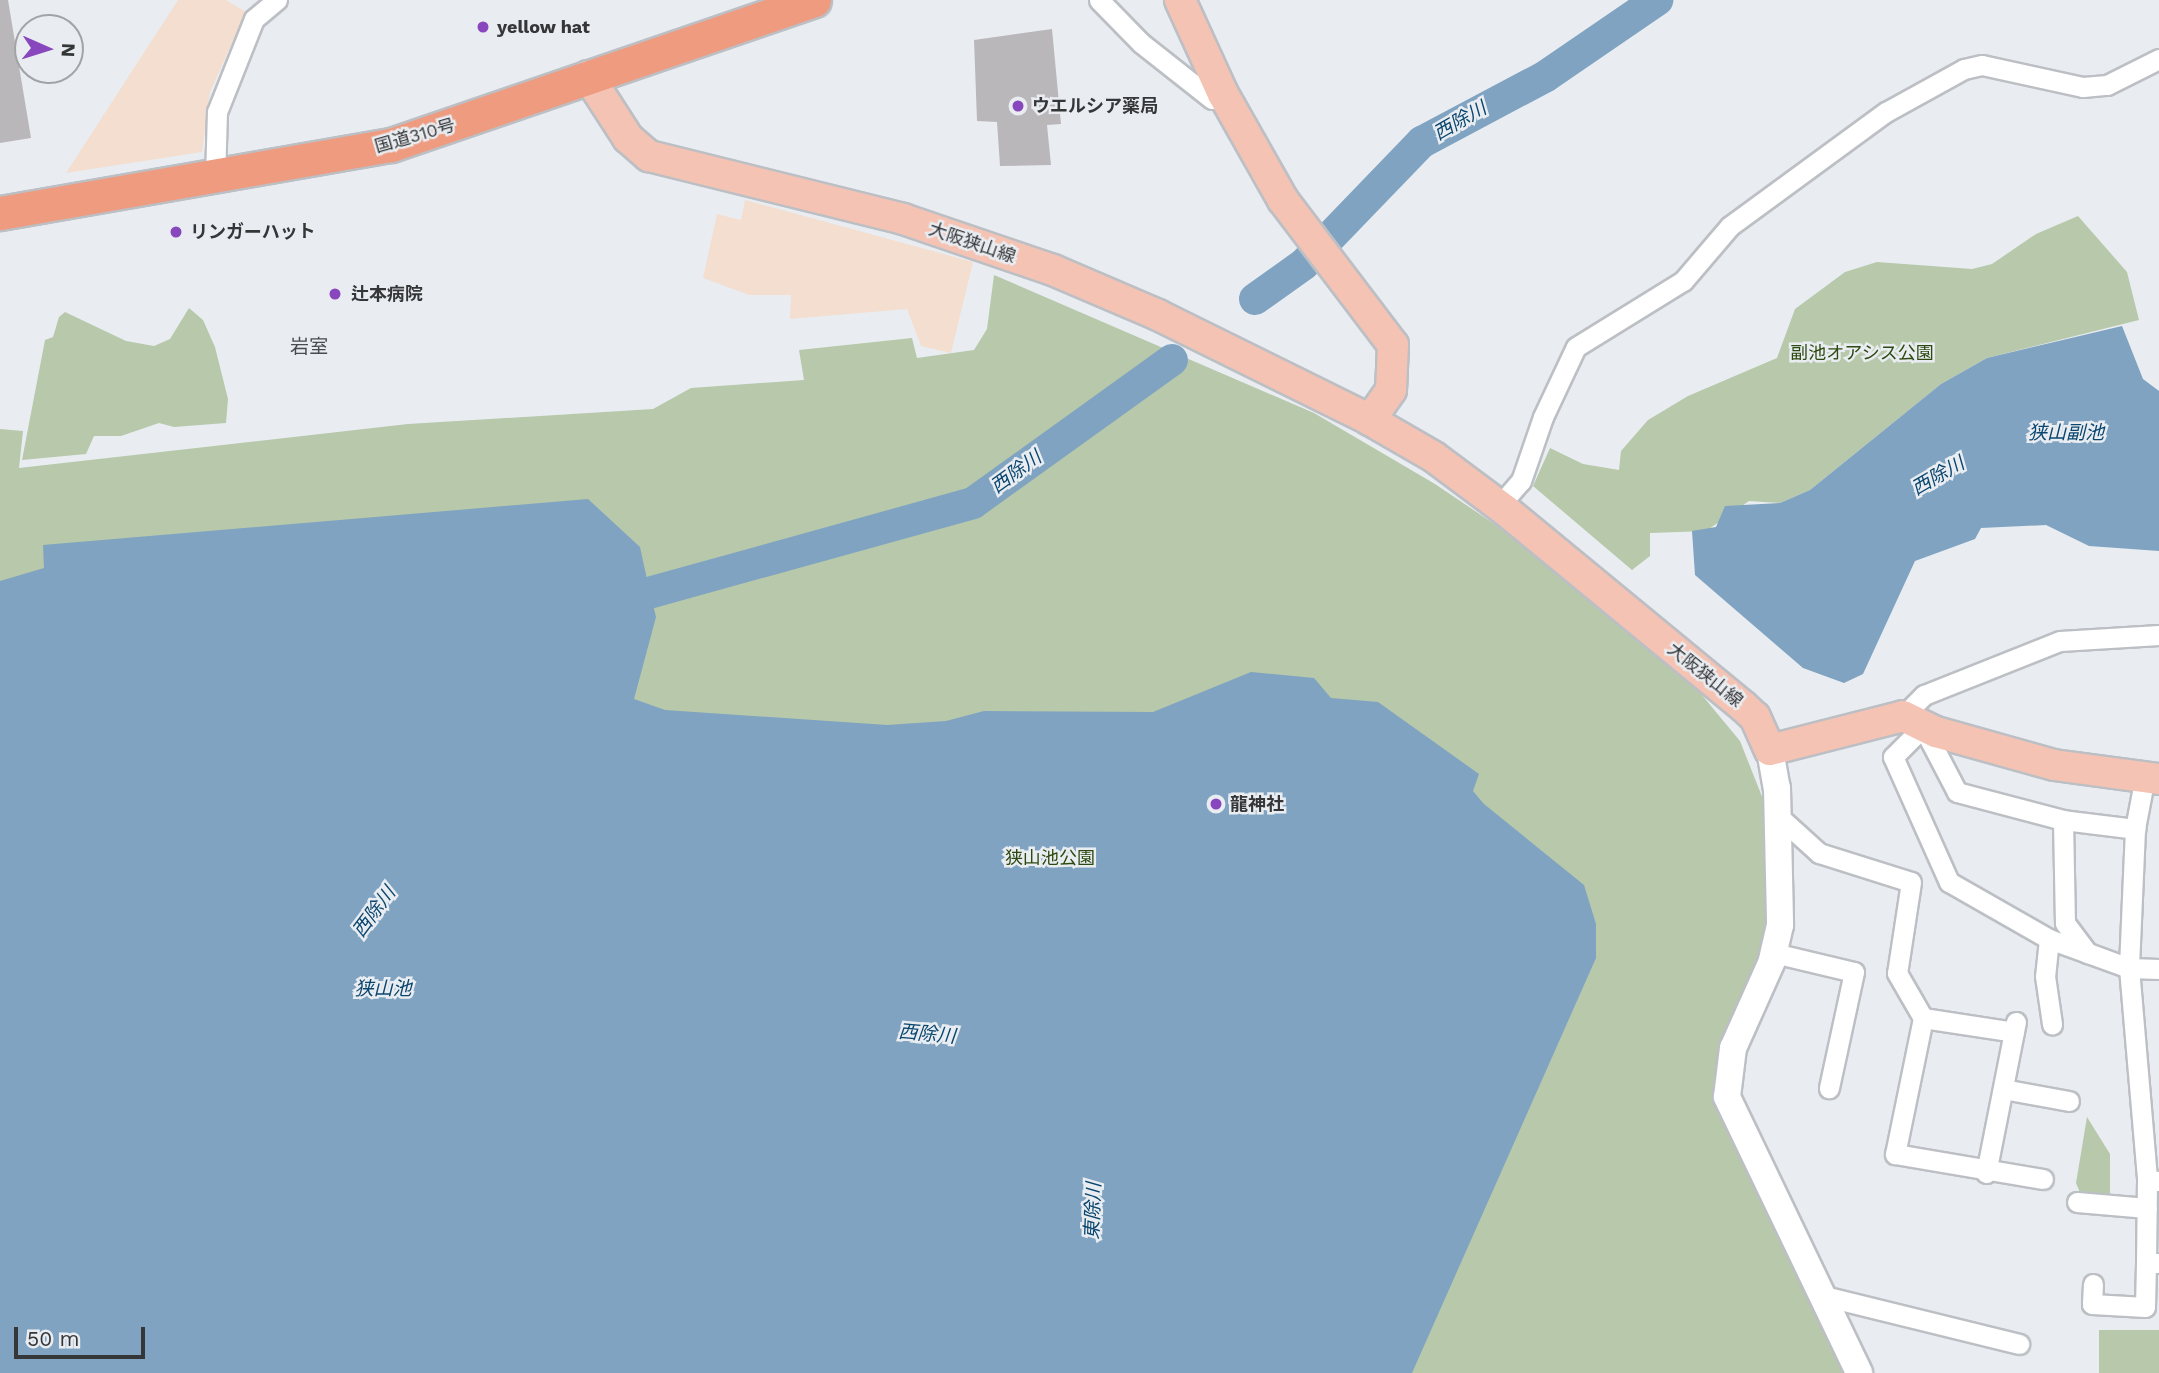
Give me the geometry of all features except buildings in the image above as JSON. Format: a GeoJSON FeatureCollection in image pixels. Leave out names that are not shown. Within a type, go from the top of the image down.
{"type":"FeatureCollection","features":[{"type":"Feature","properties":{"kind":"highway","name":"国道310号"},"geometry":{"type":"LineString","coordinates":[[0,213],[215,179],[391,145],[814,0]]}},
{"type":"Feature","properties":{"kind":"main road"},"geometry":{"type":"LineString","coordinates":[[1180,0],[1223,94],[1303,227],[1393,345],[1391,390],[1370,420]]}},
{"type":"Feature","properties":{"kind":"main road","name":"大阪狭山線"},"geometry":{"type":"LineString","coordinates":[[588,76],[628,138],[649,156],[903,219],[1053,270],[1158,315],[1370,420],[1434,457],[1499,506],[1755,717],[1770,750]]}},
{"type":"Feature","properties":{"kind":"main road"},"geometry":{"type":"LineString","coordinates":[[1770,750],[1913,721],[2054,765],[2152,778]]}},
{"type":"Feature","properties":{"kind":"street"},"geometry":{"type":"LineString","coordinates":[[215,179],[217,112],[254,19],[277,0]]}},
{"type":"Feature","properties":{"kind":"street"},"geometry":{"type":"LineString","coordinates":[[1099,0],[1140,43],[1212,99],[1223,94]]}},
{"type":"Feature","properties":{"kind":"street"},"geometry":{"type":"LineString","coordinates":[[1499,506],[1521,481],[1543,416],[1576,347],[1683,281],[1730,226],[1886,112],[1964,69],[1982,65],[2083,86],[2107,85],[2159,59]]}},
{"type":"Feature","properties":{"kind":"street"},"geometry":{"type":"LineString","coordinates":[[2159,635],[2060,641],[1924,695],[1893,757],[1949,882],[2049,939],[2129,968],[2159,969]]}},
{"type":"Feature","properties":{"kind":"street"},"geometry":{"type":"LineString","coordinates":[[1913,721],[1957,792],[2063,820],[2135,830]]}},
{"type":"Feature","properties":{"kind":"street"},"geometry":{"type":"LineString","coordinates":[[1770,750],[1777,815],[1780,925],[1774,953],[1733,1048],[1727,1097],[1824,1296],[1858,1373]]}},
{"type":"Feature","properties":{"kind":"street"},"geometry":{"type":"LineString","coordinates":[[2093,1284],[2092,1304],[2152,1309],[2152,1263],[2147,1208],[2153,1181],[2129,968],[2135,830],[2152,778]]}},
{"type":"Feature","properties":{"kind":"street"},"geometry":{"type":"LineString","coordinates":[[1777,815],[1819,853],[1912,882],[1897,973],[1923,1018],[1895,1154],[1986,1173],[2043,1179]]}},
{"type":"Feature","properties":{"kind":"street"},"geometry":{"type":"LineString","coordinates":[[2063,820],[2065,923],[2088,953]]}},
{"type":"Feature","properties":{"kind":"street"},"geometry":{"type":"LineString","coordinates":[[2049,939],[2045,976],[2052,1024]]}},
{"type":"Feature","properties":{"kind":"street"},"geometry":{"type":"LineString","coordinates":[[1774,953],[1854,972],[1829,1088]]}},
{"type":"Feature","properties":{"kind":"street"},"geometry":{"type":"LineString","coordinates":[[1923,1018],[2015,1027],[1986,1173]]}},
{"type":"Feature","properties":{"kind":"street"},"geometry":{"type":"LineString","coordinates":[[2003,1089],[2069,1101]]}},
{"type":"Feature","properties":{"kind":"street"},"geometry":{"type":"LineString","coordinates":[[2077,1202],[2147,1208]]}},
{"type":"Feature","properties":{"kind":"street"},"geometry":{"type":"LineString","coordinates":[[1824,1296],[2019,1344]]}},
{"type":"Feature","properties":{"kind":"shaded area"},"geometry":{"type":"Polygon","coordinates":[[[178,0],[226,0],[246,12],[210,92],[202,152],[66,173],[178,0]]]}},
{"type":"Feature","properties":{"kind":"shaded area"},"geometry":{"type":"Polygon","coordinates":[[[745,200],[973,262],[951,353],[921,346],[907,309],[790,319],[791,295],[749,295],[703,278],[717,214],[741,220],[745,200]]]}},
{"type":"Feature","properties":{"kind":"green space","name":"副池オアシス公園"},"geometry":{"type":"Polygon","coordinates":[[[2078,216],[2127,272],[2139,320],[1987,358],[1941,384],[1810,490],[1780,503],[1749,501],[1706,531],[1650,533],[1650,556],[1632,570],[1533,486],[1550,448],[1583,464],[1619,470],[1621,451],[1648,420],[1688,396],[1777,358],[1795,309],[1845,272],[1877,262],[1972,269],[1992,264],[2036,234],[2078,216]]]}},
{"type":"Feature","properties":{"kind":"green space","name":"狭山池"},"geometry":{"type":"Polygon","coordinates":[[[994,275],[1314,413],[1435,484],[1524,544],[1701,694],[1740,741],[1763,799],[1772,915],[1715,1090],[1733,1141],[1844,1373],[0,1373],[0,429],[23,431],[19,468],[408,424],[653,409],[691,388],[804,380],[799,350],[912,338],[917,358],[974,350],[987,329],[994,275]]]}},
{"type":"Feature","properties":{"kind":"green space"},"geometry":{"type":"Polygon","coordinates":[[[189,308],[203,320],[215,347],[228,399],[226,423],[174,427],[159,423],[121,436],[94,436],[86,454],[22,460],[45,340],[53,337],[59,317],[65,312],[126,341],[154,346],[170,339],[189,308]]]}},
{"type":"Feature","properties":{"kind":"green space"},"geometry":{"type":"Polygon","coordinates":[[[2087,1117],[2110,1154],[2110,1198],[2081,1195],[2076,1183],[2087,1117]]]}},
{"type":"Feature","properties":{"kind":"green space"},"geometry":{"type":"Polygon","coordinates":[[[2099,1330],[2159,1330],[2159,1373],[2099,1373],[2099,1330]]]}},
{"type":"Feature","properties":{"kind":"water","name":"狭山副池"},"geometry":{"type":"Polygon","coordinates":[[[2122,326],[2143,379],[2159,391],[2159,551],[2089,546],[2046,525],[1981,528],[1975,539],[1915,561],[1863,674],[1844,683],[1803,668],[1695,575],[1692,531],[1716,527],[1725,506],[1780,503],[1810,490],[1941,384],[1987,358],[2122,326]]]}},
{"type":"Feature","properties":{"kind":"water","name":"狭山池"},"geometry":{"type":"Polygon","coordinates":[[[588,499],[640,547],[656,617],[634,699],[665,710],[887,725],[946,721],[984,711],[1153,712],[1251,672],[1314,678],[1331,698],[1378,702],[1479,774],[1473,791],[1484,804],[1584,885],[1596,924],[1596,958],[1412,1373],[0,1373],[0,581],[44,568],[43,545],[588,499]]]}},
{"type":"Feature","properties":{"kind":"waterway","name":"西除川"},"geometry":{"type":"LineString","coordinates":[[1255,299],[1304,264],[1422,142],[1546,76],[1657,0]]}},
{"type":"Feature","properties":{"kind":"waterway","name":"西除川"},"geometry":{"type":"LineString","coordinates":[[609,604],[973,503],[1172,360]]}},
{"type":"Feature","properties":{"kind":"place","name":"yellow hat"},"geometry":{"type":"Point","coordinates":[483,27]}},
{"type":"Feature","properties":{"kind":"place","name":"ウエルシア薬局"},"geometry":{"type":"Point","coordinates":[1018,106]}},
{"type":"Feature","properties":{"kind":"place","name":"リンガーハット"},"geometry":{"type":"Point","coordinates":[176,232]}},
{"type":"Feature","properties":{"kind":"place","name":"辻本病院"},"geometry":{"type":"Point","coordinates":[335,294]}},
{"type":"Feature","properties":{"kind":"place","name":"龍神社"},"geometry":{"type":"Point","coordinates":[1216,804]}},
{"type":"Feature","properties":{"kind":"district","name":"岩室"},"geometry":{"type":"Point","coordinates":[309,347]}},
{"type":"Feature","properties":{"kind":"park label","name":"狭山池公園"},"geometry":{"type":"Point","coordinates":[1050,858]}},
{"type":"Feature","properties":{"kind":"water label","name":"東除川"},"geometry":{"type":"Point","coordinates":[1093,1211]}}]}
